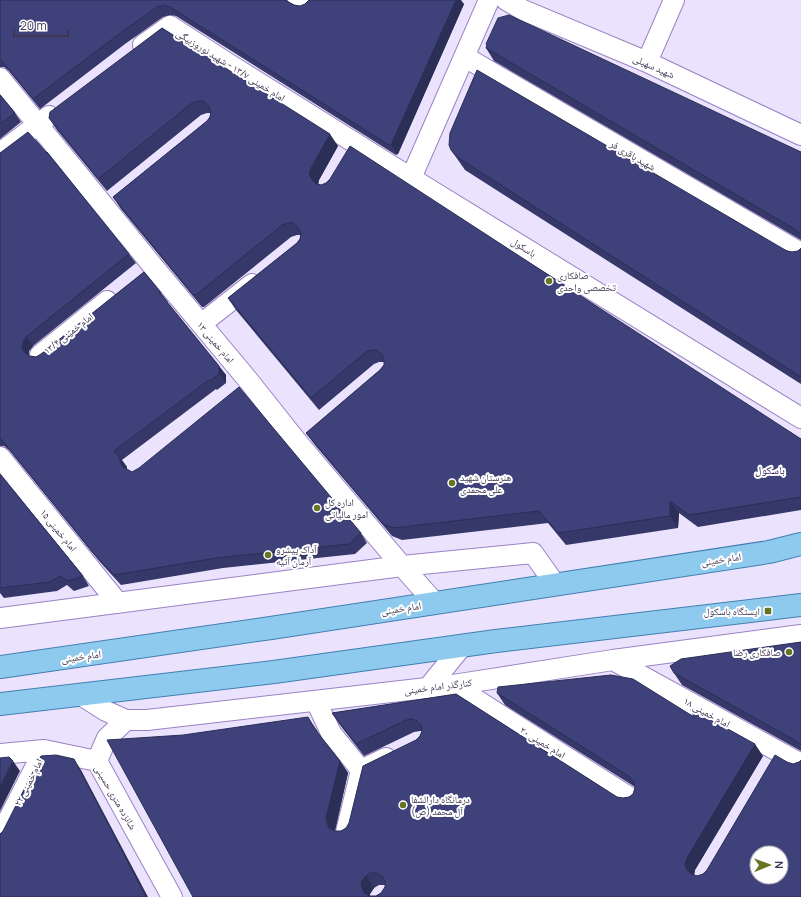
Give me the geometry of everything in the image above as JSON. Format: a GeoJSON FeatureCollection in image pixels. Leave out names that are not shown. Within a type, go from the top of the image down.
{"type":"FeatureCollection","features":[{"type":"Feature","properties":{"kind":"main road","name":"امام خمینی"},"geometry":{"type":"LineString","coordinates":[[0,667],[769,552],[801,544]]}},
{"type":"Feature","properties":{"kind":"main road"},"geometry":{"type":"LineString","coordinates":[[769,552],[801,551]]}},
{"type":"Feature","properties":{"kind":"main road"},"geometry":{"type":"LineString","coordinates":[[0,704],[274,672],[462,646],[801,604]]}},
{"type":"Feature","properties":{"kind":"street"},"geometry":{"type":"LineString","coordinates":[[411,178],[489,0]]}},
{"type":"Feature","properties":{"kind":"street"},"geometry":{"type":"LineString","coordinates":[[647,62],[674,0]]}},
{"type":"Feature","properties":{"kind":"street","name":"شهید سهیلی"},"geometry":{"type":"LineString","coordinates":[[519,3],[801,135]]}},
{"type":"Feature","properties":{"kind":"street","name":"امام خمینی ۱۳/۷ - شهید نوروزبیگی"},"geometry":{"type":"LineString","coordinates":[[126,57],[170,26],[411,178]]}},
{"type":"Feature","properties":{"kind":"street","name":"شهید باقری فر"},"geometry":{"type":"LineString","coordinates":[[465,57],[801,253]]}},
{"type":"Feature","properties":{"kind":"street","name":"امام خمینی ۱۳"},"geometry":{"type":"LineString","coordinates":[[0,78],[38,124],[111,203],[146,270],[201,324],[242,385],[304,438],[402,566],[435,603]]}},
{"type":"Feature","properties":{"kind":"street"},"geometry":{"type":"LineString","coordinates":[[0,153],[63,105]]}},
{"type":"Feature","properties":{"kind":"street"},"geometry":{"type":"LineString","coordinates":[[343,161],[354,142]]}},
{"type":"Feature","properties":{"kind":"street","name":"باسکول"},"geometry":{"type":"LineString","coordinates":[[411,178],[801,418]]}},
{"type":"Feature","properties":{"kind":"street"},"geometry":{"type":"LineString","coordinates":[[201,324],[268,270]]}},
{"type":"Feature","properties":{"kind":"street","name":"امام خمینی ۱۳/۴"},"geometry":{"type":"LineString","coordinates":[[40,355],[121,290]]}},
{"type":"Feature","properties":{"kind":"street","name":"امام خمینی ۱۵"},"geometry":{"type":"LineString","coordinates":[[0,457],[118,603]]}},
{"type":"Feature","properties":{"kind":"street"},"geometry":{"type":"LineString","coordinates":[[1,616],[118,603],[402,566],[533,553],[555,584]]}},
{"type":"Feature","properties":{"kind":"street","name":"کنارگذر امام خمینی"},"geometry":{"type":"LineString","coordinates":[[81,695],[106,711],[126,720],[147,720],[453,685],[613,660],[801,635]]}},
{"type":"Feature","properties":{"kind":"street"},"geometry":{"type":"LineString","coordinates":[[428,688],[462,646]]}},
{"type":"Feature","properties":{"kind":"street","name":"امام خمینی ۱۸"},"geometry":{"type":"LineString","coordinates":[[613,660],[775,758],[801,764]]}},
{"type":"Feature","properties":{"kind":"street","name":"امام خمینی ۲۰"},"geometry":{"type":"LineString","coordinates":[[453,685],[632,799]]}},
{"type":"Feature","properties":{"kind":"street"},"geometry":{"type":"LineString","coordinates":[[316,701],[331,733],[361,770]]}},
{"type":"Feature","properties":{"kind":"street"},"geometry":{"type":"LineString","coordinates":[[97,761],[107,738],[126,720]]}},
{"type":"Feature","properties":{"kind":"street","name":"شانزده متری حسینی"},"geometry":{"type":"LineString","coordinates":[[0,754],[44,750],[97,761],[172,897]]}},
{"type":"Feature","properties":{"kind":"street","name":"امام خمینی ۲۲"},"geometry":{"type":"LineString","coordinates":[[0,836],[44,750]]}},
{"type":"Feature","properties":{"kind":"street"},"geometry":{"type":"LineString","coordinates":[[361,770],[400,751]]}},
{"type":"Feature","properties":{"kind":"street"},"geometry":{"type":"LineString","coordinates":[[346,832],[361,770]]}},
{"type":"Feature","properties":{"kind":"building"},"geometry":{"type":"Polygon","coordinates":[[[0,0],[285,0],[294,5],[300,6],[309,0],[456,0],[391,145],[389,145],[170,7],[164,5],[157,7],[119,34],[33,99],[0,60],[0,0]]]}},
{"type":"Feature","properties":{"kind":"building"},"geometry":{"type":"Polygon","coordinates":[[[509,15],[801,152],[801,234],[486,48],[486,44],[498,18],[509,15]]]}},
{"type":"Feature","properties":{"kind":"building"},"geometry":{"type":"Polygon","coordinates":[[[162,28],[330,134],[309,173],[315,183],[321,185],[330,179],[350,146],[801,439],[801,497],[689,515],[670,501],[670,516],[558,533],[539,511],[394,528],[383,524],[306,433],[380,370],[384,365],[382,354],[376,350],[366,352],[311,398],[228,298],[297,243],[300,239],[301,233],[298,227],[293,223],[282,225],[196,295],[193,295],[113,197],[207,121],[210,117],[211,111],[208,105],[203,101],[192,103],[98,179],[49,118],[50,112],[162,28]]]}},
{"type":"Feature","properties":{"kind":"building"},"geometry":{"type":"Polygon","coordinates":[[[477,70],[787,251],[798,251],[801,248],[801,377],[457,157],[449,145],[450,133],[477,70]]]}},
{"type":"Feature","properties":{"kind":"building"},"geometry":{"type":"Polygon","coordinates":[[[0,95],[15,113],[0,124],[0,95]]]}},
{"type":"Feature","properties":{"kind":"building"},"geometry":{"type":"Polygon","coordinates":[[[28,132],[47,152],[129,254],[26,337],[22,348],[24,352],[30,356],[36,357],[41,354],[144,272],[219,366],[219,374],[114,451],[120,458],[120,462],[123,467],[132,472],[139,468],[239,387],[361,533],[349,544],[216,558],[114,575],[93,553],[0,439],[0,153],[28,132]]]}},
{"type":"Feature","properties":{"kind":"building"},"geometry":{"type":"Polygon","coordinates":[[[0,474],[83,576],[68,581],[60,576],[50,582],[0,588],[0,474]]]}},
{"type":"Feature","properties":{"kind":"building"},"geometry":{"type":"Polygon","coordinates":[[[801,642],[801,745],[674,673],[670,666],[681,659],[801,642]]]}},
{"type":"Feature","properties":{"kind":"building"},"geometry":{"type":"Polygon","coordinates":[[[611,675],[633,679],[694,717],[690,708],[755,744],[687,858],[685,864],[687,870],[691,874],[697,876],[703,874],[707,870],[775,755],[793,764],[801,760],[801,897],[193,897],[107,740],[183,735],[308,717],[314,728],[340,761],[326,818],[329,828],[335,831],[341,831],[346,828],[349,823],[363,766],[416,740],[422,731],[421,725],[417,721],[412,719],[406,720],[356,744],[332,713],[456,694],[617,797],[629,797],[633,794],[635,788],[634,782],[630,777],[497,693],[498,687],[611,675]],[[370,873],[361,882],[364,893],[370,896],[376,896],[381,893],[385,887],[385,881],[382,876],[376,873],[370,873]]]}},
{"type":"Feature","properties":{"kind":"building"},"geometry":{"type":"Polygon","coordinates":[[[56,755],[74,759],[146,897],[0,897],[0,834],[3,831],[41,756],[56,755]]]}},
{"type":"Feature","properties":{"kind":"building"},"geometry":{"type":"Polygon","coordinates":[[[9,757],[13,761],[0,786],[0,758],[9,757]]]}},
{"type":"Feature","properties":{"kind":"place","name":"صافکاری تخصصی واحدی"},"geometry":{"type":"Point","coordinates":[549,281]}},
{"type":"Feature","properties":{"kind":"place","name":"هنرستان شهید علی محمدی"},"geometry":{"type":"Point","coordinates":[452,483]}},
{"type":"Feature","properties":{"kind":"place","name":"اداره کل امور مالیاتی"},"geometry":{"type":"Point","coordinates":[317,508]}},
{"type":"Feature","properties":{"kind":"place","name":"آداک پیشرو آرمان آتیه"},"geometry":{"type":"Point","coordinates":[268,555]}},
{"type":"Feature","properties":{"kind":"place","name":"ایستگاه باسکول"},"geometry":{"type":"Point","coordinates":[768,611]}},
{"type":"Feature","properties":{"kind":"place","name":"صافکاری رضا"},"geometry":{"type":"Point","coordinates":[789,652]}},
{"type":"Feature","properties":{"kind":"place","name":"درمانگاه دارالشفا آل محمد (ص)"},"geometry":{"type":"Point","coordinates":[403,805]}},
{"type":"Feature","properties":{"kind":"district","name":"باسکول"},"geometry":{"type":"Point","coordinates":[770,470]}}]}
